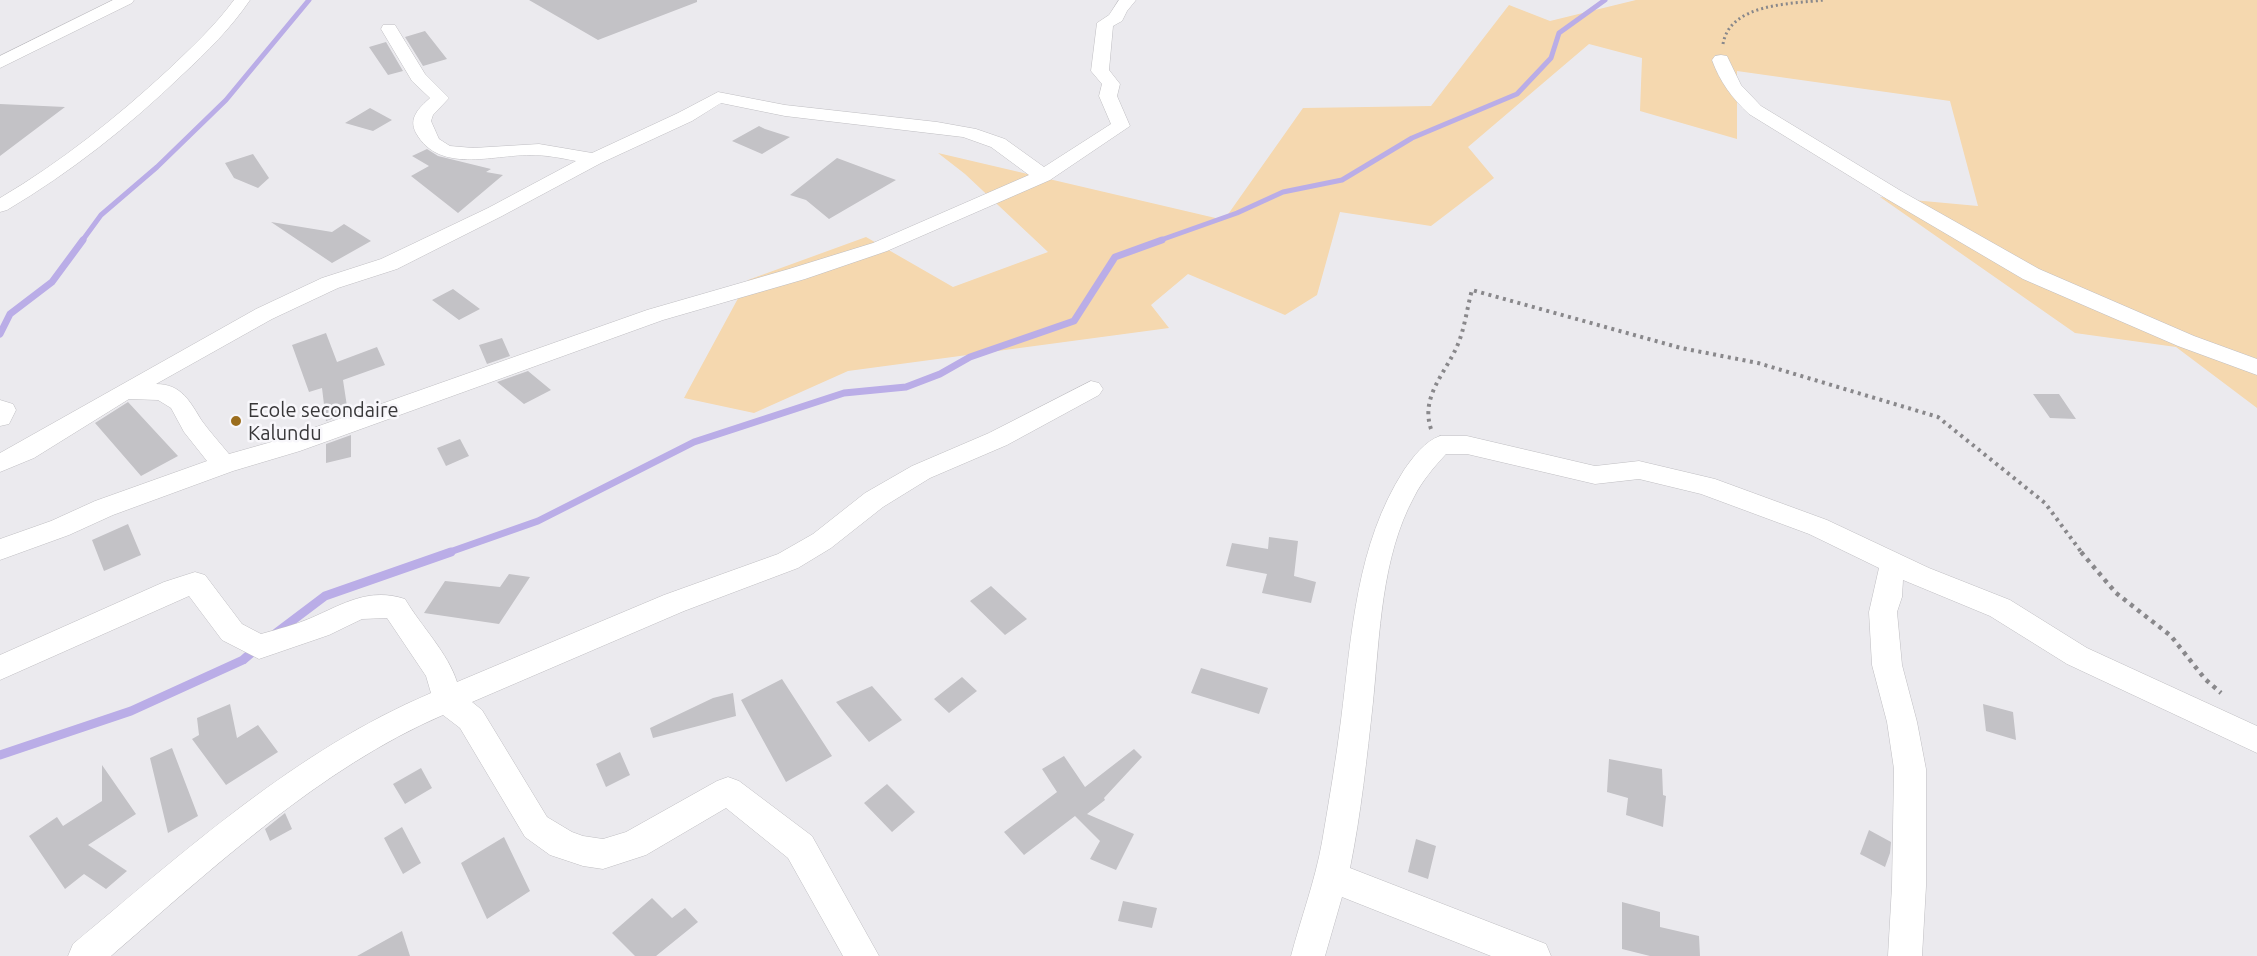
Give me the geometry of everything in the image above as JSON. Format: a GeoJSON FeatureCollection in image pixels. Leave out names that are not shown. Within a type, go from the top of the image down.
{"type":"FeatureCollection","features":[{"type":"Feature","properties":{"kind":"street"},"geometry":{"type":"LineString","coordinates":[[0,63],[126,0]]}},
{"type":"Feature","properties":{"kind":"street"},"geometry":{"type":"LineString","coordinates":[[0,206],[82,155],[124,121],[219,31],[242,0]]}},
{"type":"Feature","properties":{"kind":"street"},"geometry":{"type":"LineString","coordinates":[[0,550],[60,528],[104,508],[224,465],[291,446],[656,315],[797,274],[880,246],[1043,176],[1121,126],[1108,96],[1111,84],[1100,70],[1105,23],[1116,18],[1119,9],[1128,0]]}},
{"type":"Feature","properties":{"kind":"street"},"geometry":{"type":"LineString","coordinates":[[389,29],[418,77],[440,98],[424,112],[422,120],[427,136],[434,143],[457,154],[470,155],[531,149],[594,159]]}},
{"type":"Feature","properties":{"kind":"street"},"geometry":{"type":"LineString","coordinates":[[1721,60],[1728,80],[1737,93],[1755,110],[1894,195],[2021,268],[2175,336],[2257,367]]}},
{"type":"Feature","properties":{"kind":"street"},"geometry":{"type":"LineString","coordinates":[[0,463],[25,452],[125,391],[264,314],[330,283],[389,264],[495,212],[594,159],[658,130],[718,97],[746,105],[797,113],[966,133],[998,143],[1043,176]]}},
{"type":"Feature","properties":{"kind":"street"},"geometry":{"type":"LineString","coordinates":[[85,956],[229,838],[363,740],[404,718],[674,603],[788,561],[822,541],[874,500],[921,472],[998,439],[1091,389]]}},
{"type":"Feature","properties":{"kind":"street"},"geometry":{"type":"LineString","coordinates":[[125,391],[163,392],[180,402],[193,426],[224,465]]}},
{"type":"Feature","properties":{"kind":"street"},"geometry":{"type":"LineString","coordinates":[[0,408],[4,410],[0,418]]}},
{"type":"Feature","properties":{"kind":"street"},"geometry":{"type":"LineString","coordinates":[[1308,956],[1331,877],[1354,735],[1374,573],[1383,540],[1401,499],[1422,461],[1440,446],[1467,445],[1595,475],[1639,470],[1706,486],[1818,527],[1894,564],[2000,608],[2077,656],[2257,740]]}},
{"type":"Feature","properties":{"kind":"street"},"geometry":{"type":"LineString","coordinates":[[1894,564],[1889,577],[1888,597],[1883,612],[1887,665],[1902,722],[1910,769],[1909,886],[1905,956]]}},
{"type":"Feature","properties":{"kind":"street"},"geometry":{"type":"LineString","coordinates":[[0,668],[174,590],[195,583],[232,632],[259,647],[319,627],[358,608],[395,607],[411,634],[439,672],[448,701],[471,719],[536,827],[562,844],[583,851],[603,854],[634,844],[728,791],[800,847],[862,956]]}},
{"type":"Feature","properties":{"kind":"street"},"geometry":{"type":"LineString","coordinates":[[1331,877],[1534,956]]}},
{"type":"Feature","properties":{"kind":"path"},"geometry":{"type":"LineString","coordinates":[[1721,60],[1725,32],[1745,14],[1787,4],[1824,0]]}},
{"type":"Feature","properties":{"kind":"path"},"geometry":{"type":"LineString","coordinates":[[1440,446],[1428,423],[1430,397],[1459,344],[1472,290],[1681,348],[1758,363],[1938,417],[2045,503],[2082,553],[2116,593],[2171,636],[2205,679],[2223,695]]}},
{"type":"Feature","properties":{"kind":"shaded area"},"geometry":{"type":"Polygon","coordinates":[[[1636,0],[2257,0],[2257,408],[2176,347],[2075,333],[1880,197],[1978,206],[1950,101],[1737,71],[1737,139],[1640,111],[1642,58],[1589,44],[1468,147],[1494,178],[1431,226],[1340,212],[1317,295],[1285,315],[1188,274],[1151,305],[1169,328],[848,371],[754,413],[684,398],[748,280],[866,237],[953,287],[1048,252],[965,174],[938,153],[1224,220],[1303,108],[1431,106],[1509,5],[1550,21],[1636,0]]]}},
{"type":"Feature","properties":{"kind":"building"},"geometry":{"type":"Polygon","coordinates":[[[529,0],[697,0],[697,2],[598,40],[529,0]]]}},
{"type":"Feature","properties":{"kind":"building"},"geometry":{"type":"Polygon","coordinates":[[[425,31],[447,59],[423,66],[405,37],[425,31]]]}},
{"type":"Feature","properties":{"kind":"building"},"geometry":{"type":"Polygon","coordinates":[[[386,42],[403,71],[388,75],[369,47],[386,42]]]}},
{"type":"Feature","properties":{"kind":"building"},"geometry":{"type":"Polygon","coordinates":[[[0,104],[65,107],[0,156],[0,104]]]}},
{"type":"Feature","properties":{"kind":"building"},"geometry":{"type":"Polygon","coordinates":[[[370,108],[392,120],[373,131],[345,123],[370,108]]]}},
{"type":"Feature","properties":{"kind":"building"},"geometry":{"type":"Polygon","coordinates":[[[759,126],[790,137],[762,154],[732,141],[759,126]]]}},
{"type":"Feature","properties":{"kind":"building"},"geometry":{"type":"Polygon","coordinates":[[[427,149],[438,156],[491,169],[486,172],[503,175],[458,213],[411,176],[429,166],[412,156],[427,149]]]}},
{"type":"Feature","properties":{"kind":"building"},"geometry":{"type":"Polygon","coordinates":[[[253,154],[269,178],[258,188],[234,178],[225,163],[253,154]]]}},
{"type":"Feature","properties":{"kind":"building"},"geometry":{"type":"Polygon","coordinates":[[[837,158],[896,180],[829,219],[806,200],[790,195],[837,158]]]}},
{"type":"Feature","properties":{"kind":"building"},"geometry":{"type":"Polygon","coordinates":[[[271,222],[332,232],[344,224],[371,241],[332,263],[271,222]]]}},
{"type":"Feature","properties":{"kind":"building"},"geometry":{"type":"Polygon","coordinates":[[[453,289],[480,309],[459,320],[432,300],[453,289]]]}},
{"type":"Feature","properties":{"kind":"building"},"geometry":{"type":"Polygon","coordinates":[[[326,333],[337,362],[377,347],[385,365],[343,380],[348,413],[326,421],[322,388],[309,392],[292,345],[326,333]]]}},
{"type":"Feature","properties":{"kind":"building"},"geometry":{"type":"Polygon","coordinates":[[[502,338],[510,356],[487,364],[479,345],[502,338]]]}},
{"type":"Feature","properties":{"kind":"building"},"geometry":{"type":"Polygon","coordinates":[[[528,371],[551,390],[524,404],[497,382],[528,371]]]}},
{"type":"Feature","properties":{"kind":"building"},"geometry":{"type":"Polygon","coordinates":[[[2033,394],[2059,394],[2076,419],[2050,418],[2033,394]]]}},
{"type":"Feature","properties":{"kind":"building"},"geometry":{"type":"Polygon","coordinates":[[[128,402],[178,456],[141,476],[95,423],[128,402]]]}},
{"type":"Feature","properties":{"kind":"building"},"geometry":{"type":"Polygon","coordinates":[[[351,435],[351,457],[326,463],[326,444],[351,435]]]}},
{"type":"Feature","properties":{"kind":"building"},"geometry":{"type":"Polygon","coordinates":[[[460,439],[469,456],[446,466],[437,448],[460,439]]]}},
{"type":"Feature","properties":{"kind":"building"},"geometry":{"type":"Polygon","coordinates":[[[128,524],[141,555],[104,571],[92,540],[128,524]]]}},
{"type":"Feature","properties":{"kind":"building"},"geometry":{"type":"Polygon","coordinates":[[[1269,537],[1298,541],[1294,576],[1316,582],[1311,603],[1262,593],[1267,574],[1226,566],[1232,543],[1268,549],[1269,537]]]}},
{"type":"Feature","properties":{"kind":"building"},"geometry":{"type":"Polygon","coordinates":[[[509,574],[530,577],[499,624],[424,613],[445,581],[500,587],[509,574]]]}},
{"type":"Feature","properties":{"kind":"building"},"geometry":{"type":"Polygon","coordinates":[[[991,586],[1027,619],[1005,635],[970,601],[991,586]]]}},
{"type":"Feature","properties":{"kind":"building"},"geometry":{"type":"Polygon","coordinates":[[[1201,668],[1268,688],[1259,714],[1191,693],[1201,668]]]}},
{"type":"Feature","properties":{"kind":"building"},"geometry":{"type":"Polygon","coordinates":[[[962,677],[977,691],[949,713],[934,699],[962,677]]]}},
{"type":"Feature","properties":{"kind":"building"},"geometry":{"type":"Polygon","coordinates":[[[782,679],[832,756],[786,782],[741,700],[782,679]]]}},
{"type":"Feature","properties":{"kind":"building"},"geometry":{"type":"Polygon","coordinates":[[[872,686],[902,720],[869,742],[836,702],[872,686]]]}},
{"type":"Feature","properties":{"kind":"building"},"geometry":{"type":"Polygon","coordinates":[[[733,693],[736,716],[653,738],[650,728],[713,698],[733,693]]]}},
{"type":"Feature","properties":{"kind":"building"},"geometry":{"type":"Polygon","coordinates":[[[230,704],[237,738],[258,725],[278,752],[226,785],[192,739],[199,735],[197,718],[230,704]]]}},
{"type":"Feature","properties":{"kind":"building"},"geometry":{"type":"Polygon","coordinates":[[[1983,704],[2013,712],[2016,740],[1986,731],[1983,704]]]}},
{"type":"Feature","properties":{"kind":"building"},"geometry":{"type":"Polygon","coordinates":[[[172,748],[198,816],[168,833],[150,758],[172,748]]]}},
{"type":"Feature","properties":{"kind":"building"},"geometry":{"type":"Polygon","coordinates":[[[1134,749],[1142,757],[1104,798],[1105,800],[1087,814],[1134,834],[1116,870],[1090,859],[1100,841],[1075,816],[1024,855],[1004,832],[1057,792],[1042,769],[1064,756],[1085,787],[1134,749]]]}},
{"type":"Feature","properties":{"kind":"building"},"geometry":{"type":"Polygon","coordinates":[[[620,752],[630,775],[606,787],[596,764],[620,752]]]}},
{"type":"Feature","properties":{"kind":"building"},"geometry":{"type":"Polygon","coordinates":[[[1609,759],[1662,769],[1663,795],[1666,796],[1663,827],[1626,815],[1628,798],[1607,792],[1609,759]]]}},
{"type":"Feature","properties":{"kind":"building"},"geometry":{"type":"Polygon","coordinates":[[[102,765],[136,814],[88,845],[127,871],[106,889],[84,874],[65,889],[29,836],[57,817],[63,826],[102,801],[102,765]]]}},
{"type":"Feature","properties":{"kind":"building"},"geometry":{"type":"Polygon","coordinates":[[[421,768],[432,788],[405,804],[393,784],[421,768]]]}},
{"type":"Feature","properties":{"kind":"building"},"geometry":{"type":"Polygon","coordinates":[[[887,784],[915,812],[892,832],[864,803],[887,784]]]}},
{"type":"Feature","properties":{"kind":"building"},"geometry":{"type":"Polygon","coordinates":[[[285,813],[292,829],[270,841],[265,829],[285,813]]]}},
{"type":"Feature","properties":{"kind":"building"},"geometry":{"type":"Polygon","coordinates":[[[402,827],[421,863],[403,874],[384,838],[402,827]]]}},
{"type":"Feature","properties":{"kind":"building"},"geometry":{"type":"Polygon","coordinates":[[[1869,830],[1891,842],[1885,867],[1860,854],[1869,830]]]}},
{"type":"Feature","properties":{"kind":"building"},"geometry":{"type":"Polygon","coordinates":[[[504,837],[530,891],[487,919],[461,863],[504,837]]]}},
{"type":"Feature","properties":{"kind":"building"},"geometry":{"type":"Polygon","coordinates":[[[1416,839],[1436,846],[1428,879],[1408,872],[1416,839]]]}},
{"type":"Feature","properties":{"kind":"building"},"geometry":{"type":"Polygon","coordinates":[[[652,898],[672,918],[685,908],[698,922],[656,956],[635,956],[612,933],[652,898]]]}},
{"type":"Feature","properties":{"kind":"building"},"geometry":{"type":"Polygon","coordinates":[[[1123,901],[1157,908],[1152,928],[1118,921],[1123,901]]]}},
{"type":"Feature","properties":{"kind":"building"},"geometry":{"type":"Polygon","coordinates":[[[1622,902],[1660,912],[1660,927],[1699,936],[1700,956],[1650,956],[1622,949],[1622,902]]]}},
{"type":"Feature","properties":{"kind":"building"},"geometry":{"type":"Polygon","coordinates":[[[402,931],[410,956],[357,956],[402,931]]]}},
{"type":"Feature","properties":{"kind":"waterway"},"geometry":{"type":"LineString","coordinates":[[82,241],[101,215],[157,167],[226,100],[309,0]]}},
{"type":"Feature","properties":{"kind":"waterway"},"geometry":{"type":"LineString","coordinates":[[1158,241],[1237,213],[1283,192],[1342,180],[1412,138],[1517,94],[1551,58],[1559,33],[1605,0]]}},
{"type":"Feature","properties":{"kind":"waterway"},"geometry":{"type":"LineString","coordinates":[[0,334],[10,314],[52,282],[83,240]]}},
{"type":"Feature","properties":{"kind":"waterway"},"geometry":{"type":"LineString","coordinates":[[447,553],[538,521],[694,442],[844,393],[906,387],[940,374],[970,357],[1074,321],[1115,257],[1162,240]]}},
{"type":"Feature","properties":{"kind":"waterway"},"geometry":{"type":"LineString","coordinates":[[276,633],[325,596],[451,552]]}},
{"type":"Feature","properties":{"kind":"waterway"},"geometry":{"type":"LineString","coordinates":[[0,755],[131,711],[243,660],[257,648]]}},
{"type":"Feature","properties":{"kind":"place","name":"Ecole secondaire Kalundu"},"geometry":{"type":"Point","coordinates":[236,421]}}]}
